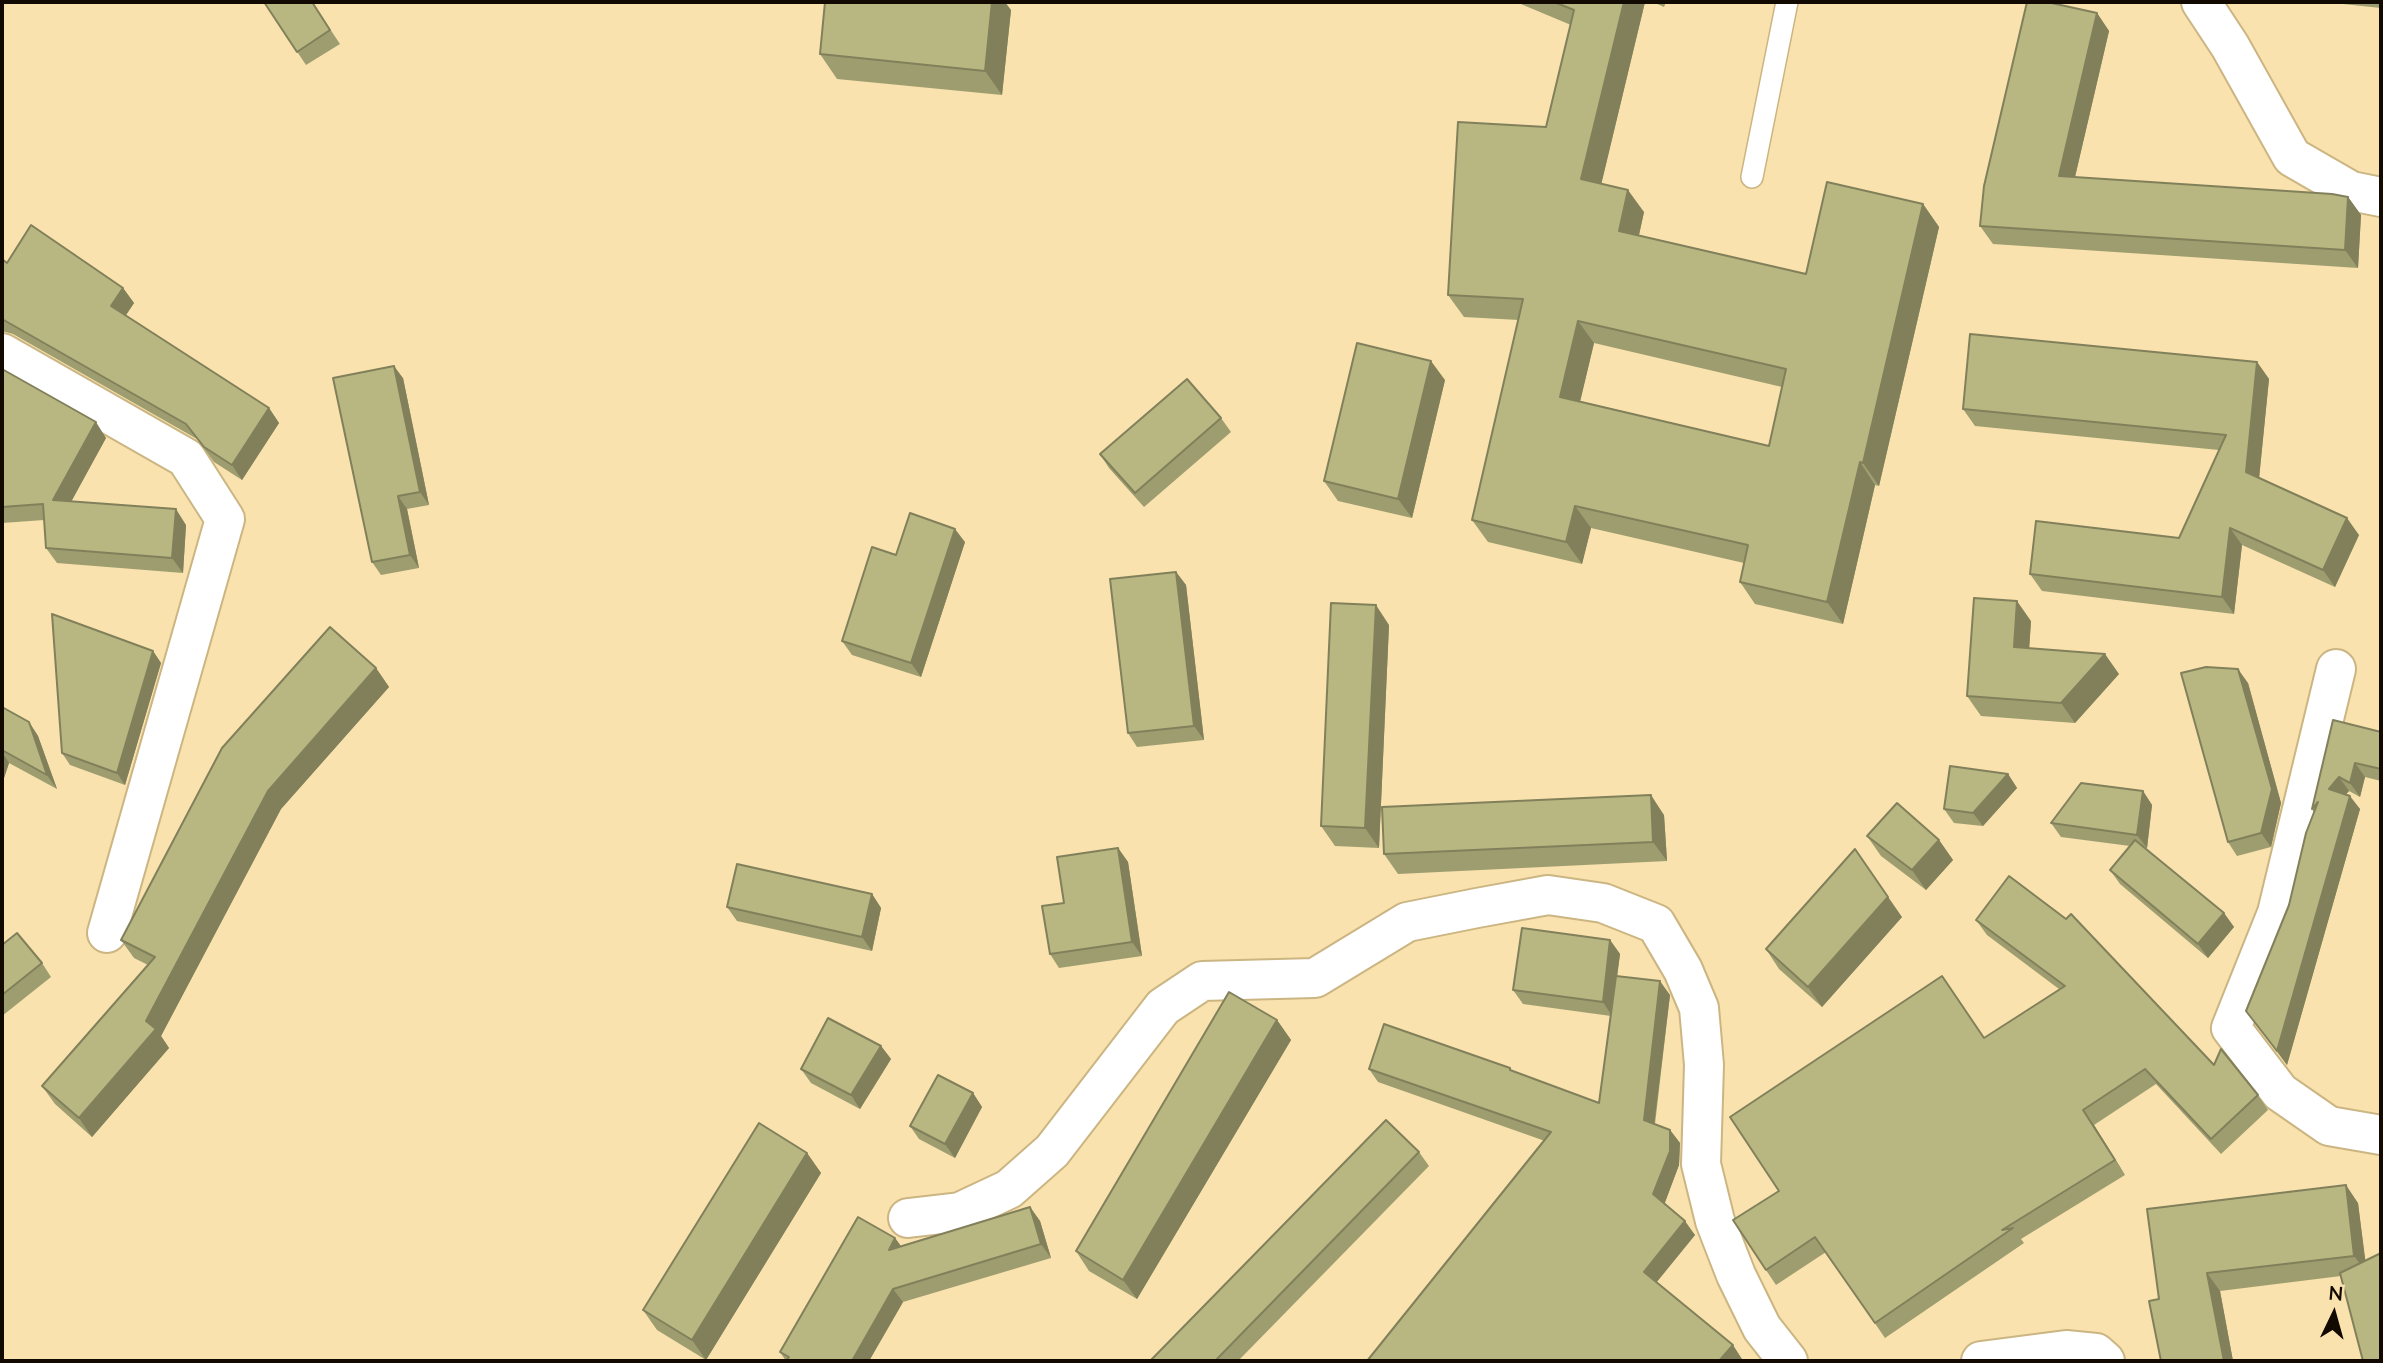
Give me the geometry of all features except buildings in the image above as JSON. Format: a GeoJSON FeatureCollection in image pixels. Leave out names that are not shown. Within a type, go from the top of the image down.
{"type":"FeatureCollection","features":[{"type":"Feature","properties":{"kind":"street"},"geometry":{"type":"LineString","coordinates":[[2201,2],[2230,46],[2292,156],[2351,191],[2381,197]]}},
{"type":"Feature","properties":{"kind":"street"},"geometry":{"type":"LineString","coordinates":[[2,353],[186,458],[225,519],[107,933]]}},
{"type":"Feature","properties":{"kind":"street"},"geometry":{"type":"LineString","coordinates":[[2336,669],[2277,913],[2231,1028],[2280,1093],[2329,1126],[2381,1135]]}},
{"type":"Feature","properties":{"kind":"street"},"geometry":{"type":"LineString","coordinates":[[908,1218],[960,1212],[1009,1189],[1052,1151],[1163,1007],[1202,981],[1315,978],[1407,922],[1466,910],[1548,895],[1602,903],[1656,924],[1699,1008],[1704,1065],[1701,1164],[1715,1221],[1736,1275],[1762,1328],[1788,1361]]}},
{"type":"Feature","properties":{"kind":"street"},"geometry":{"type":"LineString","coordinates":[[1981,1361],[2066,1350],[2096,1353],[2105,1361]]}},
{"type":"Feature","properties":{"kind":"lane"},"geometry":{"type":"LineString","coordinates":[[1752,177],[1787,2]]}}]}
